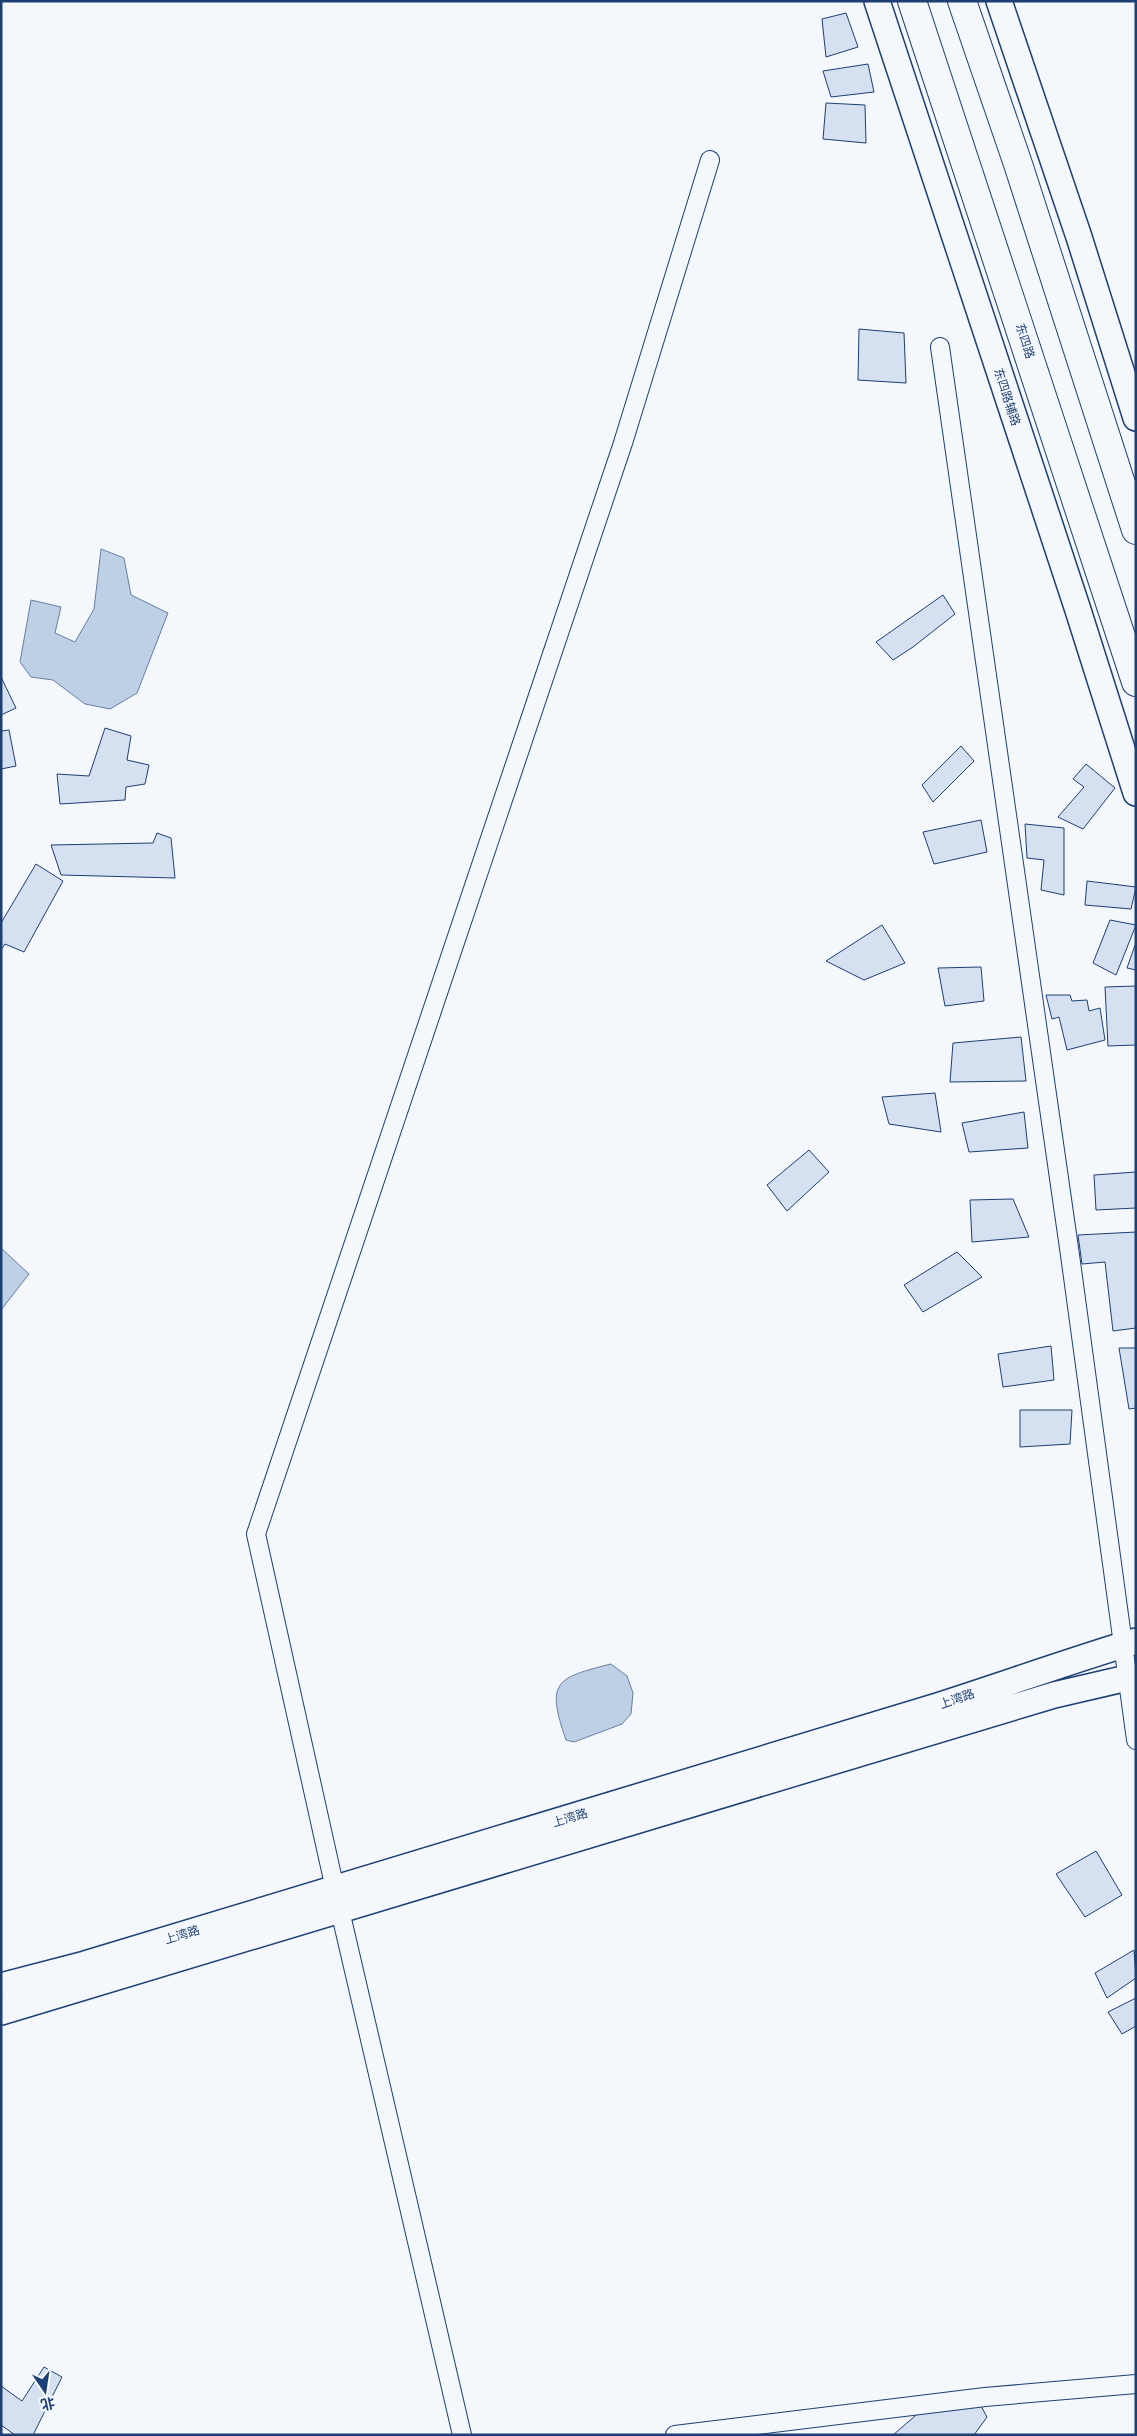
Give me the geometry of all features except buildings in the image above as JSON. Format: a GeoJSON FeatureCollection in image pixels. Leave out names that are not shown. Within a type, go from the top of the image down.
{"type":"FeatureCollection","features":[{"type":"Feature","properties":{"kind":"main road","name":"东四路辅路"},"geometry":{"type":"LineString","coordinates":[[877,1],[1077,607],[1136,793]]}},
{"type":"Feature","properties":{"kind":"main road","name":"东四路"},"geometry":{"type":"LineString","coordinates":[[912,1],[1136,682]]}},
{"type":"Feature","properties":{"kind":"main road"},"geometry":{"type":"LineString","coordinates":[[962,1],[1018,164],[1136,530]]}},
{"type":"Feature","properties":{"kind":"main road"},"geometry":{"type":"LineString","coordinates":[[999,1],[1079,237],[1136,418]]}},
{"type":"Feature","properties":{"kind":"main road","name":"上湾路"},"geometry":{"type":"LineString","coordinates":[[1,2012],[337,1900],[937,1706],[1060,1663],[1129,1643]]}},
{"type":"Feature","properties":{"kind":"main road","name":"上湾路"},"geometry":{"type":"LineString","coordinates":[[1,1986],[337,1900],[1054,1695],[1132,1677]]}},
{"type":"Feature","properties":{"kind":"street"},"geometry":{"type":"LineString","coordinates":[[462,2435],[337,1900],[256,1534],[620,452],[710,160]]}},
{"type":"Feature","properties":{"kind":"street"},"geometry":{"type":"LineString","coordinates":[[940,347],[1070,1255],[1129,1643],[1136,1740]]}},
{"type":"Feature","properties":{"kind":"street"},"geometry":{"type":"LineString","coordinates":[[676,2435],[985,2398],[1136,2384]]}},
{"type":"Feature","properties":{"kind":"water"},"geometry":{"type":"Polygon","coordinates":[[[101,549],[124,558],[131,595],[168,613],[137,693],[110,709],[85,704],[53,680],[31,677],[20,662],[31,600],[61,607],[55,633],[75,642],[94,609],[101,549]]]}},
{"type":"Feature","properties":{"kind":"water"},"geometry":{"type":"Polygon","coordinates":[[[1,1248],[29,1274],[1,1310],[1,1248]]]}},
{"type":"Feature","properties":{"kind":"water"},"geometry":{"type":"Polygon","coordinates":[[[611,1664],[627,1676],[633,1693],[631,1714],[622,1724],[574,1742],[566,1740],[557,1706],[557,1694],[560,1686],[567,1679],[578,1674],[611,1664]]]}}]}
